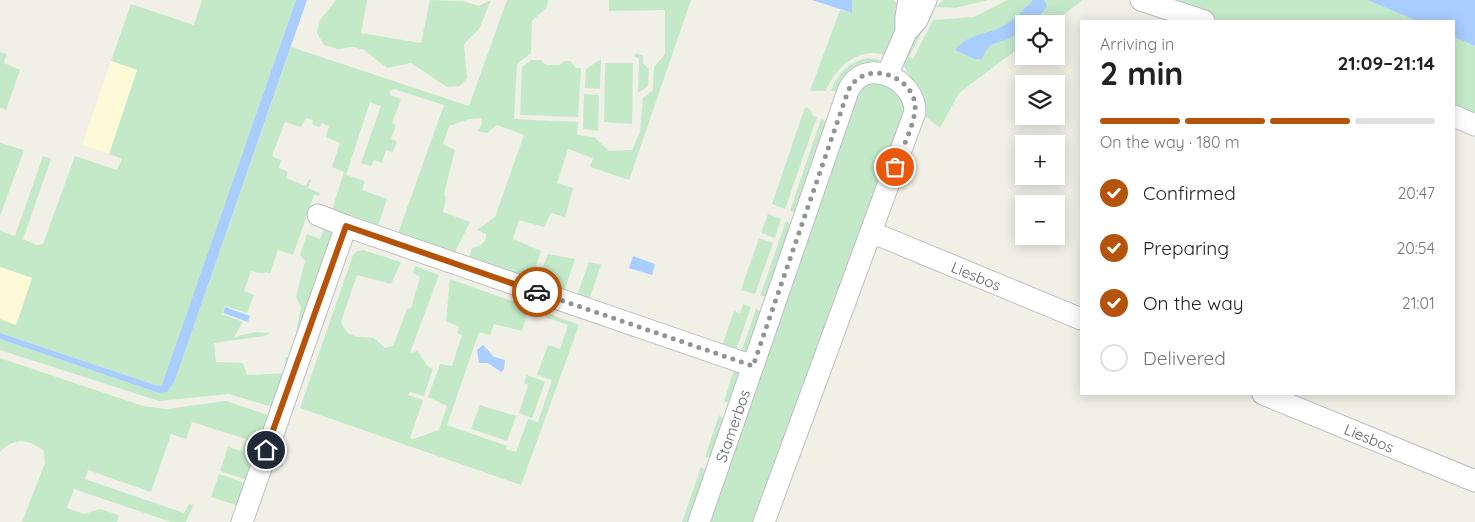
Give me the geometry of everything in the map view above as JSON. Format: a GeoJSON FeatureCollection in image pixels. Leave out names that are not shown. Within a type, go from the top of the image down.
{"type":"FeatureCollection","features":[{"type":"Feature","properties":{"kind":"street"},"geometry":{"type":"LineString","coordinates":[[906,32],[909,0]]}},
{"type":"Feature","properties":{"kind":"street"},"geometry":{"type":"LineString","coordinates":[[764,522],[915,112],[910,92],[887,75],[906,32],[917,20],[926,0]]}},
{"type":"Feature","properties":{"kind":"street"},"geometry":{"type":"LineString","coordinates":[[1141,0],[1201,20]]}},
{"type":"Feature","properties":{"kind":"street","name":"Stamerbos"},"geometry":{"type":"LineString","coordinates":[[699,522],[851,85],[860,75],[867,73],[887,75]]}},
{"type":"Feature","properties":{"kind":"street"},"geometry":{"type":"LineString","coordinates":[[1455,116],[1475,125]]}},
{"type":"Feature","properties":{"kind":"street"},"geometry":{"type":"LineString","coordinates":[[318,215],[753,366]]}},
{"type":"Feature","properties":{"kind":"street"},"geometry":{"type":"LineString","coordinates":[[242,522],[346,226]]}},
{"type":"Feature","properties":{"kind":"street","name":"Liesbos"},"geometry":{"type":"LineString","coordinates":[[871,232],[1080,319]]}},
{"type":"Feature","properties":{"kind":"street","name":"Liesbos"},"geometry":{"type":"LineString","coordinates":[[1265,395],[1475,481]]}},
{"type":"Feature","properties":{"kind":"green space"},"geometry":{"type":"Polygon","coordinates":[[[202,0],[296,0],[162,385],[158,386],[0,333],[0,319],[16,325],[32,278],[0,267],[0,231],[15,236],[43,156],[51,159],[23,239],[37,245],[43,244],[75,156],[117,170],[122,159],[109,154],[137,70],[111,61],[131,4],[194,25],[202,0]]]}},
{"type":"Feature","properties":{"kind":"green space"},"geometry":{"type":"Polygon","coordinates":[[[336,0],[367,0],[361,33],[421,43],[430,0],[463,1],[479,6],[491,0],[479,29],[464,44],[467,78],[460,86],[447,87],[411,63],[387,68],[364,50],[353,47],[338,49],[324,45],[317,33],[320,20],[336,0]]]}},
{"type":"Feature","properties":{"kind":"green space"},"geometry":{"type":"Polygon","coordinates":[[[507,0],[548,0],[547,7],[532,21],[531,53],[517,64],[514,119],[578,122],[577,135],[594,137],[609,151],[632,150],[640,132],[643,98],[653,90],[654,67],[665,54],[665,10],[609,11],[609,0],[691,0],[629,180],[590,167],[593,158],[568,149],[557,183],[573,188],[565,217],[551,213],[544,227],[519,220],[513,239],[541,251],[531,283],[468,261],[472,248],[480,245],[485,240],[486,234],[477,230],[495,217],[524,135],[497,125],[487,133],[478,131],[482,124],[481,118],[470,119],[449,126],[443,144],[455,150],[444,194],[446,198],[443,212],[470,222],[453,256],[397,236],[444,105],[394,89],[390,91],[390,95],[401,99],[392,123],[396,125],[391,139],[397,141],[393,152],[386,150],[382,163],[374,160],[371,166],[361,163],[381,106],[370,102],[346,175],[365,181],[362,190],[387,199],[377,229],[331,213],[344,172],[332,167],[340,143],[326,137],[329,126],[322,123],[319,127],[312,124],[313,120],[306,118],[301,127],[285,122],[272,156],[281,160],[279,168],[288,172],[286,178],[306,186],[309,179],[311,180],[308,188],[320,193],[319,196],[314,195],[293,255],[278,250],[270,273],[265,272],[264,274],[251,271],[244,291],[254,295],[247,313],[225,306],[222,314],[243,322],[234,337],[255,332],[271,333],[265,336],[214,343],[216,362],[243,363],[247,375],[286,373],[285,357],[293,360],[294,364],[276,404],[272,407],[229,394],[159,401],[0,350],[0,339],[159,393],[167,392],[174,383],[291,47],[469,106],[507,0]]]}},
{"type":"Feature","properties":{"kind":"green space"},"geometry":{"type":"Polygon","coordinates":[[[852,0],[893,0],[902,6],[896,30],[885,55],[875,53],[856,57],[841,67],[826,91],[810,91],[840,10],[852,13],[852,0]]]}},
{"type":"Feature","properties":{"kind":"green space"},"geometry":{"type":"Polygon","coordinates":[[[943,0],[988,0],[955,8],[935,7],[943,0]]]}},
{"type":"Feature","properties":{"kind":"green space"},"geometry":{"type":"Polygon","coordinates":[[[1007,0],[1083,0],[1063,15],[1015,15],[1015,51],[959,93],[940,128],[921,113],[913,83],[903,64],[923,16],[931,15],[909,57],[913,59],[933,20],[974,17],[1007,0]]]}},
{"type":"Feature","properties":{"kind":"green space"},"geometry":{"type":"Polygon","coordinates":[[[1157,0],[1367,0],[1415,20],[1218,20],[1157,0]]]}},
{"type":"Feature","properties":{"kind":"green space"},"geometry":{"type":"Polygon","coordinates":[[[1455,37],[1475,46],[1475,119],[1455,110],[1455,37]]]}},
{"type":"Feature","properties":{"kind":"green space"},"geometry":{"type":"Polygon","coordinates":[[[0,52],[7,54],[4,63],[20,70],[6,110],[0,107],[0,52]]]}},
{"type":"Feature","properties":{"kind":"green space"},"geometry":{"type":"Polygon","coordinates":[[[636,53],[643,56],[643,63],[649,69],[648,86],[638,93],[639,59],[634,56],[636,53]]]}},
{"type":"Feature","properties":{"kind":"green space"},"geometry":{"type":"Polygon","coordinates":[[[868,58],[880,60],[840,91],[831,91],[840,74],[845,69],[855,62],[868,58]]]}},
{"type":"Feature","properties":{"kind":"green space"},"geometry":{"type":"Polygon","coordinates":[[[601,59],[600,89],[585,88],[586,69],[601,59]]]}},
{"type":"Feature","properties":{"kind":"green space"},"geometry":{"type":"Polygon","coordinates":[[[531,60],[541,60],[546,65],[560,65],[564,61],[570,61],[576,68],[581,68],[578,117],[520,115],[522,67],[531,60]]]}},
{"type":"Feature","properties":{"kind":"green space"},"geometry":{"type":"Polygon","coordinates":[[[605,63],[633,63],[632,124],[604,122],[605,63]]]}},
{"type":"Feature","properties":{"kind":"green space"},"geometry":{"type":"Polygon","coordinates":[[[873,79],[898,91],[907,110],[755,522],[705,522],[854,93],[873,79]]]}},
{"type":"Feature","properties":{"kind":"green space"},"geometry":{"type":"Polygon","coordinates":[[[584,94],[599,95],[598,131],[583,129],[584,94]]]}},
{"type":"Feature","properties":{"kind":"green space"},"geometry":{"type":"Polygon","coordinates":[[[805,107],[810,109],[813,116],[817,117],[785,209],[772,204],[805,107]]]}},
{"type":"Feature","properties":{"kind":"green space"},"geometry":{"type":"Polygon","coordinates":[[[821,119],[827,122],[796,212],[790,211],[821,119]]]}},
{"type":"Feature","properties":{"kind":"green space"},"geometry":{"type":"Polygon","coordinates":[[[0,143],[24,150],[0,216],[0,143]]]}},
{"type":"Feature","properties":{"kind":"green space"},"geometry":{"type":"Polygon","coordinates":[[[768,214],[781,219],[775,238],[761,233],[768,214]]]}},
{"type":"Feature","properties":{"kind":"green space"},"geometry":{"type":"Polygon","coordinates":[[[786,221],[792,224],[769,296],[760,296],[786,221]]]}},
{"type":"Feature","properties":{"kind":"green space"},"geometry":{"type":"Polygon","coordinates":[[[326,224],[336,235],[294,343],[301,307],[296,297],[305,261],[300,255],[307,234],[320,239],[326,224]]]}},
{"type":"Feature","properties":{"kind":"green space"},"geometry":{"type":"Polygon","coordinates":[[[759,238],[773,243],[755,294],[741,290],[759,238]]]}},
{"type":"Feature","properties":{"kind":"green space"},"geometry":{"type":"Polygon","coordinates":[[[363,250],[401,262],[391,284],[357,275],[341,322],[347,332],[354,336],[374,338],[385,348],[393,346],[407,309],[411,308],[420,277],[413,273],[415,266],[439,275],[410,353],[417,351],[428,367],[433,369],[424,396],[410,392],[408,395],[423,400],[410,438],[413,439],[439,430],[447,406],[428,397],[440,364],[452,366],[462,335],[457,333],[459,327],[446,321],[450,279],[537,310],[535,314],[528,311],[522,331],[494,324],[490,335],[479,332],[447,425],[507,446],[506,449],[516,452],[528,419],[538,422],[552,380],[537,375],[548,345],[560,349],[568,325],[545,317],[547,313],[579,325],[521,485],[300,408],[353,255],[357,251],[363,250]]]}},
{"type":"Feature","properties":{"kind":"green space"},"geometry":{"type":"Polygon","coordinates":[[[548,254],[575,259],[563,295],[536,284],[548,254]]]}},
{"type":"Feature","properties":{"kind":"green space"},"geometry":{"type":"Polygon","coordinates":[[[589,262],[601,265],[588,303],[576,298],[589,262]]]}},
{"type":"Feature","properties":{"kind":"green space"},"geometry":{"type":"Polygon","coordinates":[[[743,304],[751,307],[735,353],[721,349],[734,311],[740,313],[743,304]]]}},
{"type":"Feature","properties":{"kind":"green space"},"geometry":{"type":"Polygon","coordinates":[[[756,309],[762,312],[752,350],[740,356],[756,309]]]}},
{"type":"Feature","properties":{"kind":"green space"},"geometry":{"type":"Polygon","coordinates":[[[0,358],[143,406],[166,409],[226,401],[268,415],[272,419],[251,481],[220,471],[228,447],[242,451],[246,439],[192,422],[186,439],[171,434],[151,492],[88,470],[85,479],[184,513],[189,504],[193,505],[186,522],[171,522],[74,489],[67,508],[84,514],[100,509],[119,515],[117,522],[22,522],[45,463],[44,451],[33,444],[22,441],[5,447],[0,452],[0,358]]]}},
{"type":"Feature","properties":{"kind":"green space"},"geometry":{"type":"Polygon","coordinates":[[[735,367],[741,375],[732,401],[729,403],[724,401],[735,367]]]}},
{"type":"Feature","properties":{"kind":"green space"},"geometry":{"type":"Polygon","coordinates":[[[527,375],[545,382],[532,418],[519,413],[528,385],[524,383],[527,375]]]}},
{"type":"Feature","properties":{"kind":"green space"},"geometry":{"type":"Polygon","coordinates":[[[480,405],[516,416],[507,441],[471,429],[480,405]]]}},
{"type":"Feature","properties":{"kind":"green space"},"geometry":{"type":"Polygon","coordinates":[[[719,415],[725,420],[711,458],[705,457],[719,415]]]}},
{"type":"Feature","properties":{"kind":"green space"},"geometry":{"type":"Polygon","coordinates":[[[701,467],[708,471],[692,522],[682,522],[701,467]]]}},
{"type":"Feature","properties":{"kind":"green space"},"geometry":{"type":"Polygon","coordinates":[[[219,474],[250,485],[242,507],[211,497],[219,474]]]}},
{"type":"Feature","properties":{"kind":"sand"},"geometry":{"type":"Polygon","coordinates":[[[111,61],[137,70],[109,154],[82,145],[111,61]]]}},
{"type":"Feature","properties":{"kind":"sand"},"geometry":{"type":"Polygon","coordinates":[[[0,267],[32,278],[16,325],[0,319],[0,267]]]}},
{"type":"Feature","properties":{"kind":"water"},"geometry":{"type":"Polygon","coordinates":[[[296,0],[307,0],[174,383],[167,392],[159,393],[0,339],[0,333],[158,386],[162,385],[296,0]]]}},
{"type":"Feature","properties":{"kind":"water"},"geometry":{"type":"Polygon","coordinates":[[[812,0],[852,0],[852,13],[812,0]]]}},
{"type":"Feature","properties":{"kind":"water"},"geometry":{"type":"Polygon","coordinates":[[[1033,0],[1044,0],[1047,6],[1040,15],[1018,15],[1033,0]]]}},
{"type":"Feature","properties":{"kind":"water"},"geometry":{"type":"Polygon","coordinates":[[[1367,0],[1475,0],[1475,46],[1455,37],[1455,20],[1415,20],[1367,0]]]}},
{"type":"Feature","properties":{"kind":"water"},"geometry":{"type":"Polygon","coordinates":[[[1015,18],[1015,35],[990,46],[982,59],[975,59],[955,50],[970,38],[1009,23],[1015,18]]]}},
{"type":"Feature","properties":{"kind":"water"},"geometry":{"type":"Polygon","coordinates":[[[633,256],[655,264],[652,275],[629,268],[633,256]]]}},
{"type":"Feature","properties":{"kind":"water"},"geometry":{"type":"Polygon","coordinates":[[[225,307],[250,316],[248,322],[223,313],[225,307]]]}},
{"type":"Feature","properties":{"kind":"water"},"geometry":{"type":"Polygon","coordinates":[[[483,345],[494,357],[505,360],[504,369],[501,372],[488,363],[479,363],[477,350],[483,345]]]}},
{"type":"Feature","properties":{"kind":"way so far"},"geometry":{"type":"LineString","coordinates":[[537,292],[753,366],[848,91],[860,75],[874,72],[887,75],[906,87],[914,98],[915,112],[895,167]]}},
{"type":"Feature","properties":{"kind":"route"},"geometry":{"type":"LineString","coordinates":[[266,450],[346,226],[537,292]]}}]}
